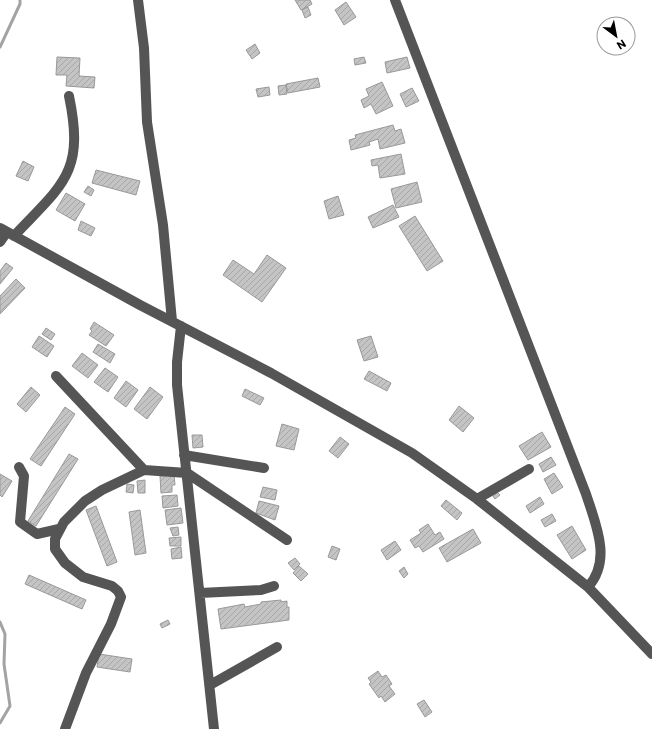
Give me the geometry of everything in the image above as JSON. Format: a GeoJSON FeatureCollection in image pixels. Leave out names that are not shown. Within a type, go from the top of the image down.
{"type":"FeatureCollection","features":[{"type":"Feature","properties":{"kind":"street"},"geometry":{"type":"LineString","coordinates":[[138,0],[144,48],[147,122],[177,324],[177,362],[184,455],[214,729]]}},
{"type":"Feature","properties":{"kind":"street"},"geometry":{"type":"LineString","coordinates":[[395,0],[586,494],[600,546],[599,571],[588,587]]}},
{"type":"Feature","properties":{"kind":"street"},"geometry":{"type":"LineString","coordinates":[[0,242],[7,232],[59,188],[71,166],[75,124],[69,96]]}},
{"type":"Feature","properties":{"kind":"street"},"geometry":{"type":"LineString","coordinates":[[7,232],[271,373],[412,453],[477,499],[588,587],[652,654]]}},
{"type":"Feature","properties":{"kind":"street"},"geometry":{"type":"LineString","coordinates":[[56,376],[144,470]]}},
{"type":"Feature","properties":{"kind":"street"},"geometry":{"type":"LineString","coordinates":[[184,455],[264,468]]}},
{"type":"Feature","properties":{"kind":"street"},"geometry":{"type":"LineString","coordinates":[[19,467],[24,476],[20,522],[37,534],[59,529]]}},
{"type":"Feature","properties":{"kind":"street"},"geometry":{"type":"LineString","coordinates":[[477,499],[529,469]]}},
{"type":"Feature","properties":{"kind":"street"},"geometry":{"type":"LineString","coordinates":[[65,729],[86,674],[111,624],[121,597],[118,591],[112,586],[83,577],[65,563],[55,549],[55,539],[59,529],[73,512],[85,501],[102,490],[144,470],[187,473],[287,540]]}},
{"type":"Feature","properties":{"kind":"street"},"geometry":{"type":"LineString","coordinates":[[200,593],[261,590],[274,586]]}},
{"type":"Feature","properties":{"kind":"street"},"geometry":{"type":"LineString","coordinates":[[210,685],[277,647]]}},
{"type":"Feature","properties":{"kind":"building"},"geometry":{"type":"Polygon","coordinates":[[[295,0],[310,0],[312,4],[301,10],[295,0]]]}},
{"type":"Feature","properties":{"kind":"building"},"geometry":{"type":"Polygon","coordinates":[[[346,2],[356,17],[344,25],[335,10],[346,2]]]}},
{"type":"Feature","properties":{"kind":"building"},"geometry":{"type":"Polygon","coordinates":[[[308,7],[311,15],[305,18],[302,10],[308,7]]]}},
{"type":"Feature","properties":{"kind":"building"},"geometry":{"type":"Polygon","coordinates":[[[255,44],[260,53],[252,59],[246,50],[255,44]]]}},
{"type":"Feature","properties":{"kind":"building"},"geometry":{"type":"Polygon","coordinates":[[[57,57],[80,58],[79,76],[95,77],[94,88],[66,86],[67,75],[56,75],[57,57]]]}},
{"type":"Feature","properties":{"kind":"building"},"geometry":{"type":"Polygon","coordinates":[[[364,57],[366,63],[355,65],[354,59],[364,57]]]}},
{"type":"Feature","properties":{"kind":"building"},"geometry":{"type":"Polygon","coordinates":[[[407,57],[410,68],[387,73],[385,62],[407,57]]]}},
{"type":"Feature","properties":{"kind":"building"},"geometry":{"type":"Polygon","coordinates":[[[318,78],[320,87],[288,93],[286,84],[318,78]]]}},
{"type":"Feature","properties":{"kind":"building"},"geometry":{"type":"Polygon","coordinates":[[[382,82],[393,106],[376,114],[371,104],[364,108],[361,100],[369,96],[366,89],[382,82]]]}},
{"type":"Feature","properties":{"kind":"building"},"geometry":{"type":"Polygon","coordinates":[[[286,85],[287,94],[279,95],[278,86],[286,85]]]}},
{"type":"Feature","properties":{"kind":"building"},"geometry":{"type":"Polygon","coordinates":[[[269,87],[270,95],[258,97],[256,89],[269,87]]]}},
{"type":"Feature","properties":{"kind":"building"},"geometry":{"type":"Polygon","coordinates":[[[412,88],[419,101],[406,107],[400,94],[412,88]]]}},
{"type":"Feature","properties":{"kind":"building"},"geometry":{"type":"Polygon","coordinates":[[[393,125],[395,131],[401,129],[405,143],[380,149],[378,139],[369,142],[370,145],[351,150],[349,140],[356,138],[355,135],[393,125]]]}},
{"type":"Feature","properties":{"kind":"building"},"geometry":{"type":"Polygon","coordinates":[[[401,154],[405,174],[380,178],[378,165],[372,166],[371,160],[401,154]]]}},
{"type":"Feature","properties":{"kind":"building"},"geometry":{"type":"Polygon","coordinates":[[[23,161],[34,167],[28,181],[16,176],[23,161]]]}},
{"type":"Feature","properties":{"kind":"building"},"geometry":{"type":"Polygon","coordinates":[[[96,170],[140,181],[136,195],[92,183],[96,170]]]}},
{"type":"Feature","properties":{"kind":"building"},"geometry":{"type":"Polygon","coordinates":[[[417,182],[422,202],[396,208],[391,189],[417,182]]]}},
{"type":"Feature","properties":{"kind":"building"},"geometry":{"type":"Polygon","coordinates":[[[88,186],[94,190],[91,196],[84,192],[88,186]]]}},
{"type":"Feature","properties":{"kind":"building"},"geometry":{"type":"Polygon","coordinates":[[[66,193],[85,204],[75,221],[56,210],[66,193]]]}},
{"type":"Feature","properties":{"kind":"building"},"geometry":{"type":"Polygon","coordinates":[[[338,196],[344,215],[329,219],[324,201],[338,196]]]}},
{"type":"Feature","properties":{"kind":"building"},"geometry":{"type":"Polygon","coordinates":[[[393,205],[399,217],[373,228],[368,217],[393,205]]]}},
{"type":"Feature","properties":{"kind":"building"},"geometry":{"type":"Polygon","coordinates":[[[415,216],[443,261],[427,271],[399,226],[415,216]]]}},
{"type":"Feature","properties":{"kind":"building"},"geometry":{"type":"Polygon","coordinates":[[[81,221],[95,228],[91,236],[78,230],[81,221]]]}},
{"type":"Feature","properties":{"kind":"building"},"geometry":{"type":"Polygon","coordinates":[[[267,255],[286,268],[262,302],[223,275],[233,260],[254,274],[267,255]]]}},
{"type":"Feature","properties":{"kind":"building"},"geometry":{"type":"Polygon","coordinates":[[[6,263],[13,268],[0,284],[0,271],[6,263]]]}},
{"type":"Feature","properties":{"kind":"building"},"geometry":{"type":"Polygon","coordinates":[[[16,279],[25,288],[0,314],[0,296],[16,279]]]}},
{"type":"Feature","properties":{"kind":"building"},"geometry":{"type":"Polygon","coordinates":[[[94,322],[114,335],[106,346],[89,335],[92,331],[90,329],[94,322]]]}},
{"type":"Feature","properties":{"kind":"building"},"geometry":{"type":"Polygon","coordinates":[[[46,328],[55,334],[51,340],[42,334],[46,328]]]}},
{"type":"Feature","properties":{"kind":"building"},"geometry":{"type":"Polygon","coordinates":[[[39,336],[54,346],[47,357],[32,347],[39,336]]]}},
{"type":"Feature","properties":{"kind":"building"},"geometry":{"type":"Polygon","coordinates":[[[371,336],[378,357],[364,361],[357,340],[371,336]]]}},
{"type":"Feature","properties":{"kind":"building"},"geometry":{"type":"Polygon","coordinates":[[[98,344],[115,354],[110,363],[93,352],[98,344]]]}},
{"type":"Feature","properties":{"kind":"building"},"geometry":{"type":"Polygon","coordinates":[[[82,353],[98,365],[88,378],[72,366],[82,353]]]}},
{"type":"Feature","properties":{"kind":"building"},"geometry":{"type":"Polygon","coordinates":[[[105,368],[118,377],[108,392],[94,382],[105,368]]]}},
{"type":"Feature","properties":{"kind":"building"},"geometry":{"type":"Polygon","coordinates":[[[369,371],[391,383],[387,391],[364,379],[369,371]]]}},
{"type":"Feature","properties":{"kind":"building"},"geometry":{"type":"Polygon","coordinates":[[[126,381],[138,390],[126,407],[114,398],[126,381]]]}},
{"type":"Feature","properties":{"kind":"building"},"geometry":{"type":"Polygon","coordinates":[[[31,387],[40,395],[26,412],[17,404],[31,387]]]}},
{"type":"Feature","properties":{"kind":"building"},"geometry":{"type":"Polygon","coordinates":[[[150,387],[163,397],[147,419],[134,409],[150,387]]]}},
{"type":"Feature","properties":{"kind":"building"},"geometry":{"type":"Polygon","coordinates":[[[245,389],[264,398],[260,405],[242,396],[245,389]]]}},
{"type":"Feature","properties":{"kind":"building"},"geometry":{"type":"Polygon","coordinates":[[[459,406],[474,418],[463,432],[449,420],[459,406]]]}},
{"type":"Feature","properties":{"kind":"building"},"geometry":{"type":"Polygon","coordinates":[[[65,407],[75,414],[41,466],[30,459],[65,407]]]}},
{"type":"Feature","properties":{"kind":"building"},"geometry":{"type":"Polygon","coordinates":[[[282,424],[299,429],[294,450],[276,446],[282,424]]]}},
{"type":"Feature","properties":{"kind":"building"},"geometry":{"type":"Polygon","coordinates":[[[542,432],[551,447],[528,460],[519,446],[542,432]]]}},
{"type":"Feature","properties":{"kind":"building"},"geometry":{"type":"Polygon","coordinates":[[[192,435],[202,435],[203,447],[193,448],[192,435]]]}},
{"type":"Feature","properties":{"kind":"building"},"geometry":{"type":"Polygon","coordinates":[[[340,437],[349,444],[338,458],[329,451],[340,437]]]}},
{"type":"Feature","properties":{"kind":"building"},"geometry":{"type":"Polygon","coordinates":[[[69,454],[78,459],[36,526],[28,521],[69,454]]]}},
{"type":"Feature","properties":{"kind":"building"},"geometry":{"type":"Polygon","coordinates":[[[551,457],[556,465],[543,472],[539,464],[551,457]]]}},
{"type":"Feature","properties":{"kind":"building"},"geometry":{"type":"Polygon","coordinates":[[[554,473],[563,487],[552,494],[544,479],[554,473]]]}},
{"type":"Feature","properties":{"kind":"building"},"geometry":{"type":"Polygon","coordinates":[[[0,474],[12,481],[2,497],[0,495],[0,474]]]}},
{"type":"Feature","properties":{"kind":"building"},"geometry":{"type":"Polygon","coordinates":[[[174,475],[175,485],[172,485],[172,492],[161,493],[160,476],[174,475]]]}},
{"type":"Feature","properties":{"kind":"building"},"geometry":{"type":"Polygon","coordinates":[[[145,480],[145,493],[138,493],[137,481],[145,480]]]}},
{"type":"Feature","properties":{"kind":"building"},"geometry":{"type":"Polygon","coordinates":[[[127,484],[134,485],[133,493],[126,492],[127,484]]]}},
{"type":"Feature","properties":{"kind":"building"},"geometry":{"type":"Polygon","coordinates":[[[263,487],[277,490],[275,500],[260,497],[263,487]]]}},
{"type":"Feature","properties":{"kind":"building"},"geometry":{"type":"Polygon","coordinates":[[[496,491],[500,495],[495,499],[492,495],[496,491]]]}},
{"type":"Feature","properties":{"kind":"building"},"geometry":{"type":"Polygon","coordinates":[[[177,495],[178,506],[163,508],[162,496],[177,495]]]}},
{"type":"Feature","properties":{"kind":"building"},"geometry":{"type":"Polygon","coordinates":[[[540,497],[544,504],[530,513],[526,506],[540,497]]]}},
{"type":"Feature","properties":{"kind":"building"},"geometry":{"type":"Polygon","coordinates":[[[446,500],[462,513],[457,520],[441,506],[446,500]]]}},
{"type":"Feature","properties":{"kind":"building"},"geometry":{"type":"Polygon","coordinates":[[[259,501],[279,506],[275,520],[256,513],[259,501]]]}},
{"type":"Feature","properties":{"kind":"building"},"geometry":{"type":"Polygon","coordinates":[[[96,506],[117,562],[107,566],[86,510],[96,506]]]}},
{"type":"Feature","properties":{"kind":"building"},"geometry":{"type":"Polygon","coordinates":[[[181,508],[183,523],[167,525],[165,510],[181,508]]]}},
{"type":"Feature","properties":{"kind":"building"},"geometry":{"type":"Polygon","coordinates":[[[140,510],[146,553],[135,555],[129,512],[140,510]]]}},
{"type":"Feature","properties":{"kind":"building"},"geometry":{"type":"Polygon","coordinates":[[[552,514],[556,521],[545,527],[541,520],[552,514]]]}},
{"type":"Feature","properties":{"kind":"building"},"geometry":{"type":"Polygon","coordinates":[[[428,524],[435,535],[440,532],[444,539],[423,552],[419,546],[415,548],[410,540],[421,533],[419,530],[428,524]]]}},
{"type":"Feature","properties":{"kind":"building"},"geometry":{"type":"Polygon","coordinates":[[[572,526],[586,550],[572,559],[557,535],[572,526]]]}},
{"type":"Feature","properties":{"kind":"building"},"geometry":{"type":"Polygon","coordinates":[[[178,527],[179,535],[173,536],[170,528],[178,527]]]}},
{"type":"Feature","properties":{"kind":"building"},"geometry":{"type":"Polygon","coordinates":[[[473,529],[481,543],[447,562],[439,548],[473,529]]]}},
{"type":"Feature","properties":{"kind":"building"},"geometry":{"type":"Polygon","coordinates":[[[181,537],[181,546],[170,546],[169,538],[181,537]]]}},
{"type":"Feature","properties":{"kind":"building"},"geometry":{"type":"Polygon","coordinates":[[[395,541],[401,550],[387,560],[381,550],[395,541]]]}},
{"type":"Feature","properties":{"kind":"building"},"geometry":{"type":"Polygon","coordinates":[[[332,546],[340,549],[336,560],[328,557],[332,546]]]}},
{"type":"Feature","properties":{"kind":"building"},"geometry":{"type":"Polygon","coordinates":[[[181,547],[182,558],[172,559],[171,549],[181,547]]]}},
{"type":"Feature","properties":{"kind":"building"},"geometry":{"type":"Polygon","coordinates":[[[295,558],[300,564],[294,570],[288,563],[295,558]]]}},
{"type":"Feature","properties":{"kind":"building"},"geometry":{"type":"Polygon","coordinates":[[[299,566],[308,574],[301,581],[293,573],[299,566]]]}},
{"type":"Feature","properties":{"kind":"building"},"geometry":{"type":"Polygon","coordinates":[[[404,567],[408,574],[404,578],[399,571],[404,567]]]}},
{"type":"Feature","properties":{"kind":"building"},"geometry":{"type":"Polygon","coordinates":[[[29,575],[86,600],[82,609],[25,584],[29,575]]]}},
{"type":"Feature","properties":{"kind":"building"},"geometry":{"type":"Polygon","coordinates":[[[281,600],[281,602],[287,601],[287,607],[289,607],[289,620],[221,629],[218,609],[244,604],[245,607],[261,604],[261,602],[281,600]]]}},
{"type":"Feature","properties":{"kind":"building"},"geometry":{"type":"Polygon","coordinates":[[[168,620],[170,624],[162,628],[160,624],[168,620]]]}},
{"type":"Feature","properties":{"kind":"building"},"geometry":{"type":"Polygon","coordinates":[[[99,654],[132,659],[130,672],[97,667],[99,654]]]}},
{"type":"Feature","properties":{"kind":"building"},"geometry":{"type":"Polygon","coordinates":[[[378,671],[382,677],[386,675],[392,684],[389,686],[395,694],[385,702],[381,696],[379,698],[369,684],[371,682],[368,678],[378,671]]]}},
{"type":"Feature","properties":{"kind":"building"},"geometry":{"type":"Polygon","coordinates":[[[424,700],[432,712],[425,717],[417,704],[424,700]]]}},
{"type":"Feature","properties":{"kind":"waterway"},"geometry":{"type":"LineString","coordinates":[[0,47],[20,4],[20,0]]}},
{"type":"Feature","properties":{"kind":"waterway"},"geometry":{"type":"LineString","coordinates":[[0,622],[5,634],[4,664],[10,706],[0,723]]}}]}
